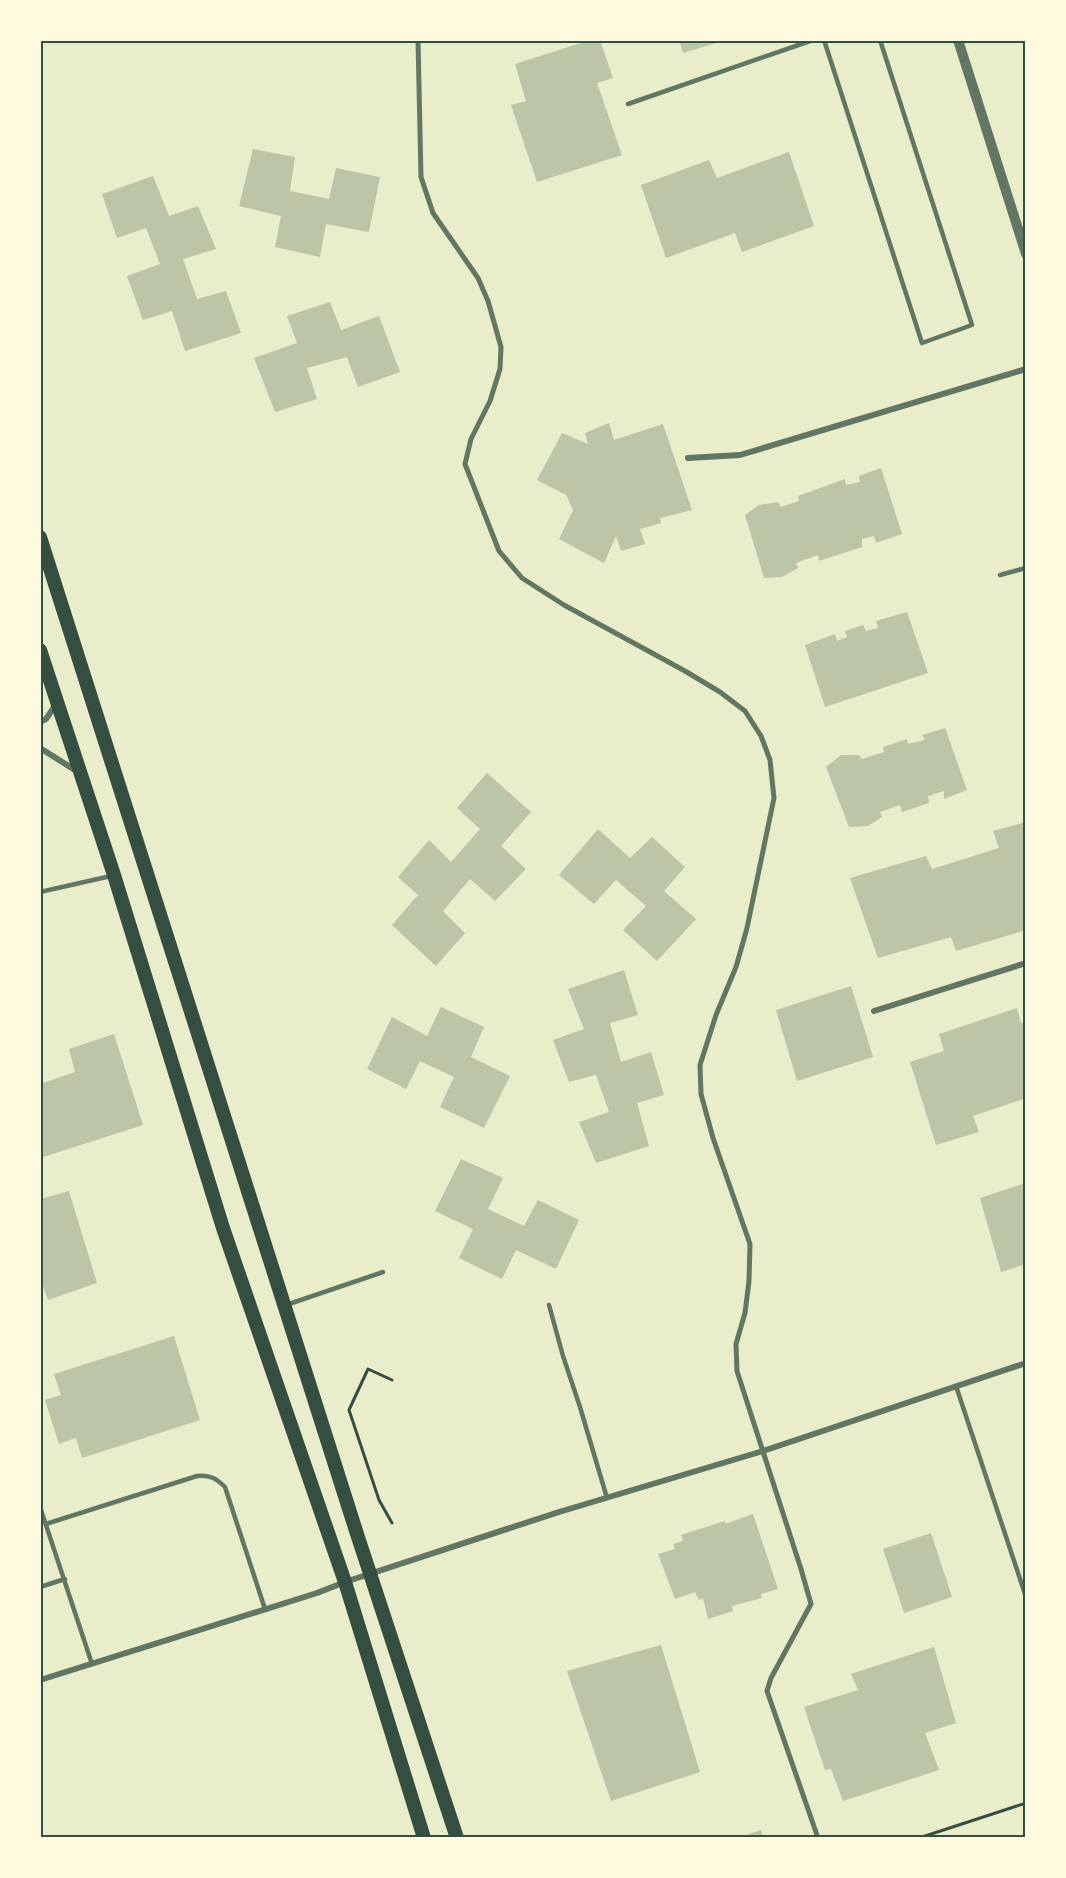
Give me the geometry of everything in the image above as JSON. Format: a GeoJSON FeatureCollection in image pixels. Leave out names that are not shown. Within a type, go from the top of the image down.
{"type":"FeatureCollection","features":[{"type":"Feature","properties":{"kind":"main road"},"geometry":{"type":"LineString","coordinates":[[40,537],[370,1574],[457,1838]]}},
{"type":"Feature","properties":{"kind":"main road"},"geometry":{"type":"LineString","coordinates":[[40,650],[114,875],[223,1228],[345,1582],[424,1838]]}},
{"type":"Feature","properties":{"kind":"street"},"geometry":{"type":"LineString","coordinates":[[418,40],[421,177],[433,213],[478,278],[488,301],[501,347],[500,369],[490,401],[471,439],[465,464],[499,551],[522,578],[720,692],[744,711],[761,736],[770,760],[774,798],[747,928],[736,967],[716,1015],[700,1065],[701,1094],[713,1138],[750,1244],[745,1313],[736,1344],[737,1371],[811,1604],[771,1678],[767,1690],[818,1838]]}},
{"type":"Feature","properties":{"kind":"street"},"geometry":{"type":"LineString","coordinates":[[958,40],[1026,254]]}},
{"type":"Feature","properties":{"kind":"street"},"geometry":{"type":"LineString","coordinates":[[688,458],[740,455],[1026,369]]}},
{"type":"Feature","properties":{"kind":"street"},"geometry":{"type":"LineString","coordinates":[[40,722],[46,719],[57,702]]}},
{"type":"Feature","properties":{"kind":"street"},"geometry":{"type":"LineString","coordinates":[[40,748],[80,773]]}},
{"type":"Feature","properties":{"kind":"street"},"geometry":{"type":"LineString","coordinates":[[874,1011],[1026,963]]}},
{"type":"Feature","properties":{"kind":"street"},"geometry":{"type":"LineString","coordinates":[[40,1680],[607,1498],[763,1451],[1026,1363]]}},
{"type":"Feature","properties":{"kind":"lane"},"geometry":{"type":"LineString","coordinates":[[628,104],[813,40]]}},
{"type":"Feature","properties":{"kind":"lane"},"geometry":{"type":"LineString","coordinates":[[824,40],[922,343],[972,325],[880,40]]}},
{"type":"Feature","properties":{"kind":"lane"},"geometry":{"type":"LineString","coordinates":[[1000,575],[1026,568]]}},
{"type":"Feature","properties":{"kind":"lane"},"geometry":{"type":"LineString","coordinates":[[40,892],[114,875]]}},
{"type":"Feature","properties":{"kind":"lane"},"geometry":{"type":"LineString","coordinates":[[285,1305],[383,1272]]}},
{"type":"Feature","properties":{"kind":"lane"},"geometry":{"type":"LineString","coordinates":[[549,1305],[607,1498]]}},
{"type":"Feature","properties":{"kind":"lane"},"geometry":{"type":"LineString","coordinates":[[956,1386],[1026,1597]]}},
{"type":"Feature","properties":{"kind":"lane"},"geometry":{"type":"LineString","coordinates":[[46,1524],[197,1476],[208,1475],[225,1487],[265,1609]]}},
{"type":"Feature","properties":{"kind":"lane"},"geometry":{"type":"LineString","coordinates":[[40,1507],[92,1664]]}},
{"type":"Feature","properties":{"kind":"lane"},"geometry":{"type":"LineString","coordinates":[[40,1587],[65,1579]]}},
{"type":"Feature","properties":{"kind":"path"},"geometry":{"type":"LineString","coordinates":[[392,1380],[368,1369],[349,1410],[379,1500],[392,1522]]}},
{"type":"Feature","properties":{"kind":"path"},"geometry":{"type":"LineString","coordinates":[[919,1838],[1026,1803]]}},
{"type":"Feature","properties":{"kind":"building"},"geometry":{"type":"Polygon","coordinates":[[[590,40],[600,40],[613,78],[597,83],[622,155],[537,182],[511,105],[526,101],[515,64],[590,40]]]}},
{"type":"Feature","properties":{"kind":"building"},"geometry":{"type":"Polygon","coordinates":[[[679,40],[723,40],[723,41],[683,53],[679,40]]]}},
{"type":"Feature","properties":{"kind":"building"},"geometry":{"type":"Polygon","coordinates":[[[253,149],[295,157],[290,191],[329,199],[336,168],[380,177],[369,232],[326,224],[320,257],[275,247],[281,216],[239,206],[253,149]]]}},
{"type":"Feature","properties":{"kind":"building"},"geometry":{"type":"Polygon","coordinates":[[[789,152],[814,226],[742,252],[735,233],[666,258],[641,185],[709,160],[717,178],[789,152]]]}},
{"type":"Feature","properties":{"kind":"building"},"geometry":{"type":"Polygon","coordinates":[[[153,176],[169,216],[198,206],[216,249],[183,259],[197,299],[226,291],[241,333],[185,351],[172,311],[143,320],[127,276],[160,264],[146,228],[117,238],[102,194],[153,176]]]}},
{"type":"Feature","properties":{"kind":"building"},"geometry":{"type":"Polygon","coordinates":[[[330,302],[341,330],[379,316],[400,372],[358,387],[347,357],[307,368],[317,399],[275,412],[254,358],[297,343],[287,316],[330,302]]]}},
{"type":"Feature","properties":{"kind":"building"},"geometry":{"type":"Polygon","coordinates":[[[609,423],[614,440],[663,424],[692,510],[660,518],[661,523],[640,529],[645,544],[621,551],[616,536],[604,563],[559,539],[573,510],[566,495],[537,480],[562,433],[588,444],[585,433],[609,423]]]}},
{"type":"Feature","properties":{"kind":"building"},"geometry":{"type":"Polygon","coordinates":[[[881,468],[902,534],[876,543],[874,536],[862,539],[862,547],[819,561],[818,555],[796,563],[798,568],[782,577],[764,578],[745,515],[759,505],[778,502],[781,507],[799,501],[798,496],[845,479],[846,485],[860,482],[859,476],[881,468]]]}},
{"type":"Feature","properties":{"kind":"building"},"geometry":{"type":"Polygon","coordinates":[[[907,612],[928,673],[825,707],[805,645],[835,634],[837,641],[847,637],[845,631],[863,625],[866,631],[878,628],[876,621],[907,612]]]}},
{"type":"Feature","properties":{"kind":"building"},"geometry":{"type":"Polygon","coordinates":[[[945,728],[967,790],[944,799],[944,791],[928,796],[929,803],[902,812],[900,805],[880,812],[882,817],[868,826],[849,827],[826,767],[841,755],[859,755],[862,759],[884,752],[883,747],[907,739],[908,744],[925,740],[922,735],[945,728]]]}},
{"type":"Feature","properties":{"kind":"building"},"geometry":{"type":"Polygon","coordinates":[[[487,773],[531,812],[501,846],[526,869],[495,901],[470,879],[443,911],[465,933],[436,966],[392,925],[418,895],[398,877],[429,840],[451,862],[480,829],[457,808],[487,773]]]}},
{"type":"Feature","properties":{"kind":"building"},"geometry":{"type":"Polygon","coordinates":[[[1026,822],[1026,930],[956,951],[951,937],[878,958],[850,878],[926,856],[932,869],[999,848],[993,831],[1026,822]]]}},
{"type":"Feature","properties":{"kind":"building"},"geometry":{"type":"Polygon","coordinates":[[[598,829],[630,858],[652,837],[685,867],[664,891],[696,919],[657,961],[623,930],[646,906],[616,880],[594,904],[559,875],[598,829]]]}},
{"type":"Feature","properties":{"kind":"building"},"geometry":{"type":"Polygon","coordinates":[[[624,970],[638,1015],[610,1023],[621,1062],[651,1052],[664,1095],[637,1103],[649,1146],[596,1163],[579,1122],[609,1112],[596,1075],[569,1082],[553,1040],[584,1029],[568,989],[624,970]]]}},
{"type":"Feature","properties":{"kind":"building"},"geometry":{"type":"Polygon","coordinates":[[[851,986],[873,1057],[797,1081],[776,1010],[851,986]]]}},
{"type":"Feature","properties":{"kind":"building"},"geometry":{"type":"Polygon","coordinates":[[[441,1007],[484,1027],[471,1057],[510,1076],[484,1128],[440,1107],[454,1077],[420,1061],[406,1089],[367,1069],[392,1017],[427,1036],[441,1007]]]}},
{"type":"Feature","properties":{"kind":"building"},"geometry":{"type":"Polygon","coordinates":[[[1017,1008],[1021,1023],[1026,1022],[1026,1098],[973,1116],[979,1132],[936,1145],[910,1062],[944,1051],[939,1034],[1017,1008]]]}},
{"type":"Feature","properties":{"kind":"building"},"geometry":{"type":"Polygon","coordinates":[[[114,1034],[143,1125],[40,1158],[40,1084],[75,1072],[69,1049],[114,1034]]]}},
{"type":"Feature","properties":{"kind":"building"},"geometry":{"type":"Polygon","coordinates":[[[461,1159],[503,1178],[488,1209],[524,1226],[538,1200],[579,1220],[556,1269],[516,1250],[502,1279],[459,1258],[473,1229],[435,1211],[461,1159]]]}},
{"type":"Feature","properties":{"kind":"building"},"geometry":{"type":"Polygon","coordinates":[[[1026,1183],[1026,1264],[1001,1272],[980,1198],[1026,1183]]]}},
{"type":"Feature","properties":{"kind":"building"},"geometry":{"type":"Polygon","coordinates":[[[69,1191],[97,1283],[48,1300],[40,1278],[40,1199],[69,1191]]]}},
{"type":"Feature","properties":{"kind":"building"},"geometry":{"type":"Polygon","coordinates":[[[174,1336],[200,1420],[82,1458],[76,1438],[59,1444],[45,1400],[61,1395],[54,1374],[174,1336]]]}},
{"type":"Feature","properties":{"kind":"building"},"geometry":{"type":"Polygon","coordinates":[[[753,1514],[778,1589],[761,1594],[762,1598],[732,1606],[733,1611],[708,1619],[703,1598],[699,1600],[695,1592],[675,1599],[658,1554],[675,1549],[673,1544],[683,1541],[681,1535],[753,1514]]]}},
{"type":"Feature","properties":{"kind":"building"},"geometry":{"type":"Polygon","coordinates":[[[931,1533],[952,1597],[904,1613],[883,1549],[931,1533]]]}},
{"type":"Feature","properties":{"kind":"building"},"geometry":{"type":"Polygon","coordinates":[[[661,1645],[700,1772],[611,1801],[567,1671],[661,1645]]]}},
{"type":"Feature","properties":{"kind":"building"},"geometry":{"type":"Polygon","coordinates":[[[934,1647],[956,1723],[925,1733],[939,1770],[843,1801],[831,1769],[825,1770],[804,1707],[858,1690],[851,1674],[934,1647]]]}},
{"type":"Feature","properties":{"kind":"building"},"geometry":{"type":"Polygon","coordinates":[[[761,1830],[763,1838],[740,1838],[740,1837],[761,1830]]]}}]}
